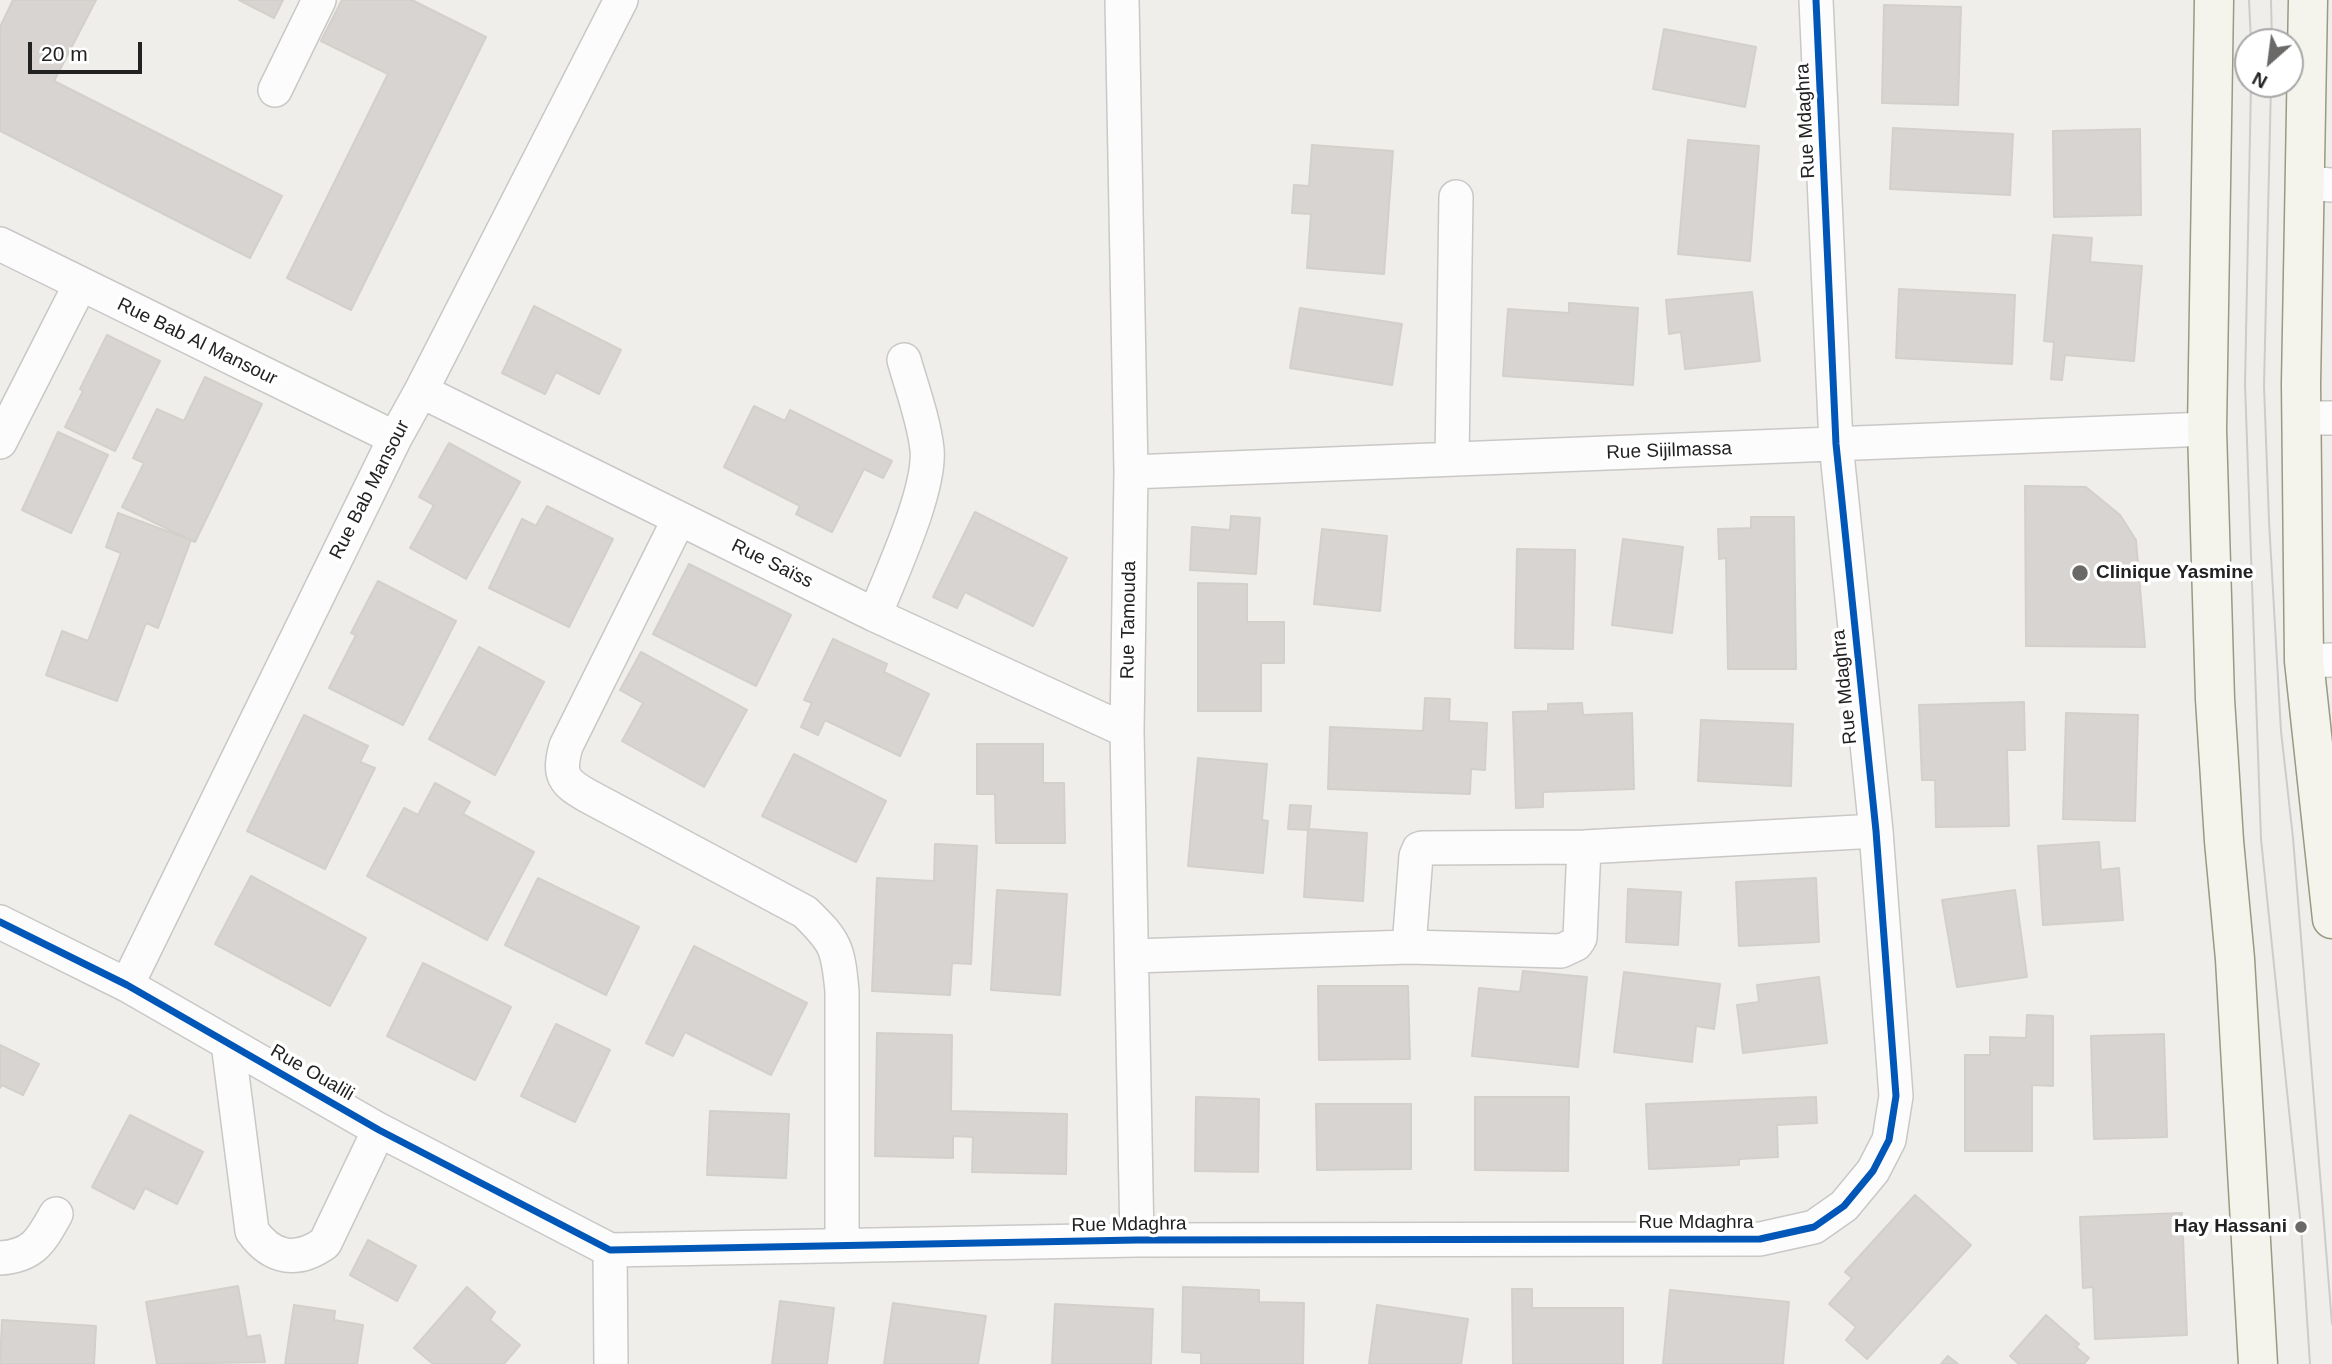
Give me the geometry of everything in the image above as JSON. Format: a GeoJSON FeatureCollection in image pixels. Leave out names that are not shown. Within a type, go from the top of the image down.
{"type":"FeatureCollection","features":[{"type":"Feature","properties":{"kind":"main road"},"geometry":{"type":"LineString","coordinates":[[2214,0],[2207,429],[2215,699],[2235,959],[2258,1364]]}},
{"type":"Feature","properties":{"kind":"main road"},"geometry":{"type":"LineString","coordinates":[[2308,0],[2319,184],[2318,661],[2332,919]]}},
{"type":"Feature","properties":{"kind":"street"},"geometry":{"type":"LineString","coordinates":[[275,90],[319,0]]}},
{"type":"Feature","properties":{"kind":"street","name":"Rue Bab Mansour"},"geometry":{"type":"LineString","coordinates":[[127,985],[395,438],[621,0]]}},
{"type":"Feature","properties":{"kind":"street","name":"Rue Tamouda"},"geometry":{"type":"LineString","coordinates":[[1122,0],[1131,472],[1127,731],[1138,1240]]}},
{"type":"Feature","properties":{"kind":"street","name":"Rue Mdaghra"},"geometry":{"type":"LineString","coordinates":[[610,1250],[1138,1240],[1760,1239],[1814,1227],[1844,1206],[1873,1171],[1889,1140],[1896,1096],[1876,831],[1836,444],[1816,0]]}},
{"type":"Feature","properties":{"kind":"street"},"geometry":{"type":"LineString","coordinates":[[1452,459],[1456,197]]}},
{"type":"Feature","properties":{"kind":"street","name":"Rue Bab Al Mansour"},"geometry":{"type":"LineString","coordinates":[[0,244],[395,438]]}},
{"type":"Feature","properties":{"kind":"street"},"geometry":{"type":"LineString","coordinates":[[0,442],[80,285]]}},
{"type":"Feature","properties":{"kind":"street"},"geometry":{"type":"LineString","coordinates":[[875,615],[926,474],[927,450],[904,360]]}},
{"type":"Feature","properties":{"kind":"street","name":"Rue Saïss"},"geometry":{"type":"LineString","coordinates":[[421,391],[875,615],[1127,731]]}},
{"type":"Feature","properties":{"kind":"street","name":"Rue Sijilmassa"},"geometry":{"type":"LineString","coordinates":[[1131,472],[2207,429]]}},
{"type":"Feature","properties":{"kind":"street"},"geometry":{"type":"LineString","coordinates":[[679,519],[566,746],[562,761],[563,775],[569,786],[805,912],[829,935],[839,959],[842,991],[842,1246]]}},
{"type":"Feature","properties":{"kind":"street"},"geometry":{"type":"LineString","coordinates":[[1409,947],[1419,849],[1584,847],[1876,831]]}},
{"type":"Feature","properties":{"kind":"street"},"geometry":{"type":"LineString","coordinates":[[1133,956],[1409,947],[1561,951],[1571,947],[1580,938],[1584,847]]}},
{"type":"Feature","properties":{"kind":"street","name":"Rue Oualili"},"geometry":{"type":"LineString","coordinates":[[0,922],[127,985],[379,1130],[610,1250]]}},
{"type":"Feature","properties":{"kind":"street"},"geometry":{"type":"LineString","coordinates":[[228,1043],[252,1231],[262,1245],[290,1257],[312,1252],[325,1243],[379,1130]]}},
{"type":"Feature","properties":{"kind":"street"},"geometry":{"type":"LineString","coordinates":[[0,1258],[16,1257],[38,1243],[56,1214]]}},
{"type":"Feature","properties":{"kind":"street"},"geometry":{"type":"LineString","coordinates":[[610,1250],[611,1364]]}},
{"type":"Feature","properties":{"kind":"building"},"geometry":{"type":"Polygon","coordinates":[[[13,0],[96,0],[54,81],[282,196],[250,258],[0,131],[0,27],[13,0]]]}},
{"type":"Feature","properties":{"kind":"building"},"geometry":{"type":"Polygon","coordinates":[[[239,0],[283,0],[274,18],[239,0]]]}},
{"type":"Feature","properties":{"kind":"building"},"geometry":{"type":"Polygon","coordinates":[[[342,0],[412,0],[486,37],[351,310],[287,278],[388,74],[321,41],[342,0]]]}},
{"type":"Feature","properties":{"kind":"building"},"geometry":{"type":"Polygon","coordinates":[[[1884,5],[1961,7],[1958,105],[1882,103],[1884,5]]]}},
{"type":"Feature","properties":{"kind":"building"},"geometry":{"type":"Polygon","coordinates":[[[1664,29],[1756,47],[1745,107],[1653,89],[1664,29]]]}},
{"type":"Feature","properties":{"kind":"building"},"geometry":{"type":"Polygon","coordinates":[[[1893,128],[2013,134],[2010,195],[1890,189],[1893,128]]]}},
{"type":"Feature","properties":{"kind":"building"},"geometry":{"type":"Polygon","coordinates":[[[2140,129],[2141,215],[2054,217],[2053,131],[2140,129]]]}},
{"type":"Feature","properties":{"kind":"building"},"geometry":{"type":"Polygon","coordinates":[[[1688,140],[1759,146],[1750,261],[1678,254],[1688,140]]]}},
{"type":"Feature","properties":{"kind":"building"},"geometry":{"type":"Polygon","coordinates":[[[1312,145],[1393,151],[1384,274],[1307,268],[1311,214],[1292,213],[1294,185],[1309,186],[1312,145]]]}},
{"type":"Feature","properties":{"kind":"building"},"geometry":{"type":"Polygon","coordinates":[[[2053,235],[2092,238],[2090,262],[2142,266],[2134,361],[2065,355],[2062,380],[2051,379],[2054,342],[2044,341],[2053,235]]]}},
{"type":"Feature","properties":{"kind":"building"},"geometry":{"type":"Polygon","coordinates":[[[1899,289],[2015,295],[2012,364],[1896,358],[1899,289]]]}},
{"type":"Feature","properties":{"kind":"building"},"geometry":{"type":"Polygon","coordinates":[[[1752,292],[1760,361],[1685,369],[1681,332],[1669,334],[1666,300],[1752,292]]]}},
{"type":"Feature","properties":{"kind":"building"},"geometry":{"type":"Polygon","coordinates":[[[1569,303],[1638,308],[1633,385],[1503,376],[1508,309],[1569,313],[1569,303]]]}},
{"type":"Feature","properties":{"kind":"building"},"geometry":{"type":"Polygon","coordinates":[[[534,306],[621,350],[599,394],[556,372],[545,394],[502,373],[534,306]]]}},
{"type":"Feature","properties":{"kind":"building"},"geometry":{"type":"Polygon","coordinates":[[[1300,308],[1402,324],[1392,385],[1290,368],[1300,308]]]}},
{"type":"Feature","properties":{"kind":"building"},"geometry":{"type":"Polygon","coordinates":[[[107,335],[160,361],[115,451],[65,427],[83,391],[80,389],[107,335]]]}},
{"type":"Feature","properties":{"kind":"building"},"geometry":{"type":"Polygon","coordinates":[[[205,377],[262,404],[195,542],[122,507],[144,463],[133,458],[157,409],[184,421],[205,377]]]}},
{"type":"Feature","properties":{"kind":"building"},"geometry":{"type":"Polygon","coordinates":[[[754,406],[785,421],[790,410],[892,461],[883,478],[864,469],[832,532],[796,514],[800,506],[724,467],[754,406]]]}},
{"type":"Feature","properties":{"kind":"building"},"geometry":{"type":"Polygon","coordinates":[[[58,432],[108,455],[71,533],[22,510],[58,432]]]}},
{"type":"Feature","properties":{"kind":"building"},"geometry":{"type":"Polygon","coordinates":[[[449,443],[520,482],[466,579],[410,548],[434,505],[419,497],[449,443]]]}},
{"type":"Feature","properties":{"kind":"building"},"geometry":{"type":"Polygon","coordinates":[[[2025,486],[2086,487],[2120,515],[2136,540],[2145,647],[2026,646],[2025,486]]]}},
{"type":"Feature","properties":{"kind":"building"},"geometry":{"type":"Polygon","coordinates":[[[547,506],[613,539],[569,627],[489,588],[522,519],[536,526],[547,506]]]}},
{"type":"Feature","properties":{"kind":"building"},"geometry":{"type":"Polygon","coordinates":[[[975,512],[1067,558],[1033,626],[965,592],[957,608],[933,597],[975,512]]]}},
{"type":"Feature","properties":{"kind":"building"},"geometry":{"type":"Polygon","coordinates":[[[118,513],[191,540],[158,628],[146,623],[117,701],[46,675],[62,631],[88,641],[121,553],[106,547],[118,513]]]}},
{"type":"Feature","properties":{"kind":"building"},"geometry":{"type":"Polygon","coordinates":[[[1231,516],[1260,518],[1256,574],[1190,570],[1192,527],[1230,530],[1231,516]]]}},
{"type":"Feature","properties":{"kind":"building"},"geometry":{"type":"Polygon","coordinates":[[[1751,517],[1794,517],[1796,669],[1728,669],[1726,558],[1719,559],[1718,529],[1751,528],[1751,517]]]}},
{"type":"Feature","properties":{"kind":"building"},"geometry":{"type":"Polygon","coordinates":[[[1322,529],[1387,536],[1380,611],[1314,604],[1322,529]]]}},
{"type":"Feature","properties":{"kind":"building"},"geometry":{"type":"Polygon","coordinates":[[[1623,539],[1683,547],[1672,633],[1612,625],[1623,539]]]}},
{"type":"Feature","properties":{"kind":"building"},"geometry":{"type":"Polygon","coordinates":[[[1517,549],[1575,550],[1573,649],[1515,648],[1517,549]]]}},
{"type":"Feature","properties":{"kind":"building"},"geometry":{"type":"Polygon","coordinates":[[[689,564],[791,615],[756,686],[653,634],[689,564]]]}},
{"type":"Feature","properties":{"kind":"building"},"geometry":{"type":"Polygon","coordinates":[[[378,581],[456,621],[403,725],[329,688],[356,635],[351,633],[378,581]]]}},
{"type":"Feature","properties":{"kind":"building"},"geometry":{"type":"Polygon","coordinates":[[[1198,583],[1247,584],[1247,622],[1284,622],[1284,663],[1261,663],[1261,711],[1198,711],[1198,583]]]}},
{"type":"Feature","properties":{"kind":"building"},"geometry":{"type":"Polygon","coordinates":[[[833,639],[887,664],[884,672],[929,694],[900,756],[825,720],[818,735],[801,727],[812,703],[804,700],[833,639]]]}},
{"type":"Feature","properties":{"kind":"building"},"geometry":{"type":"Polygon","coordinates":[[[479,647],[544,682],[495,775],[429,739],[479,647]]]}},
{"type":"Feature","properties":{"kind":"building"},"geometry":{"type":"Polygon","coordinates":[[[641,652],[747,710],[704,787],[622,741],[643,703],[620,690],[641,652]]]}},
{"type":"Feature","properties":{"kind":"building"},"geometry":{"type":"Polygon","coordinates":[[[1425,698],[1450,699],[1449,721],[1487,723],[1485,770],[1471,769],[1470,794],[1328,789],[1330,727],[1423,731],[1425,698]]]}},
{"type":"Feature","properties":{"kind":"building"},"geometry":{"type":"Polygon","coordinates":[[[2024,702],[2025,750],[2007,750],[2009,826],[1936,827],[1935,780],[1922,780],[1919,705],[2024,702]]]}},
{"type":"Feature","properties":{"kind":"building"},"geometry":{"type":"Polygon","coordinates":[[[1582,703],[1583,715],[1632,713],[1634,789],[1543,792],[1543,807],[1516,808],[1513,712],[1548,711],[1548,704],[1582,703]]]}},
{"type":"Feature","properties":{"kind":"building"},"geometry":{"type":"Polygon","coordinates":[[[2066,713],[2138,715],[2135,821],[2063,819],[2066,713]]]}},
{"type":"Feature","properties":{"kind":"building"},"geometry":{"type":"Polygon","coordinates":[[[304,715],[368,746],[360,762],[375,768],[325,869],[247,831],[304,715]]]}},
{"type":"Feature","properties":{"kind":"building"},"geometry":{"type":"Polygon","coordinates":[[[1701,720],[1793,724],[1791,786],[1698,781],[1701,720]]]}},
{"type":"Feature","properties":{"kind":"building"},"geometry":{"type":"Polygon","coordinates":[[[977,744],[1043,744],[1043,783],[1064,783],[1065,843],[996,843],[995,794],[977,794],[977,744]]]}},
{"type":"Feature","properties":{"kind":"building"},"geometry":{"type":"Polygon","coordinates":[[[794,754],[886,801],[856,862],[762,816],[794,754]]]}},
{"type":"Feature","properties":{"kind":"building"},"geometry":{"type":"Polygon","coordinates":[[[1198,758],[1267,764],[1262,820],[1268,821],[1263,873],[1188,866],[1198,758]]]}},
{"type":"Feature","properties":{"kind":"building"},"geometry":{"type":"Polygon","coordinates":[[[435,783],[470,802],[463,814],[534,852],[487,940],[367,876],[404,808],[418,815],[435,783]]]}},
{"type":"Feature","properties":{"kind":"building"},"geometry":{"type":"Polygon","coordinates":[[[1290,805],[1311,806],[1309,829],[1367,833],[1363,901],[1304,897],[1308,830],[1288,829],[1290,805]]]}},
{"type":"Feature","properties":{"kind":"building"},"geometry":{"type":"Polygon","coordinates":[[[2099,842],[2101,870],[2119,868],[2123,920],[2043,925],[2038,846],[2099,842]]]}},
{"type":"Feature","properties":{"kind":"building"},"geometry":{"type":"Polygon","coordinates":[[[935,844],[977,846],[971,964],[952,963],[950,995],[872,991],[877,878],[934,881],[935,844]]]}},
{"type":"Feature","properties":{"kind":"building"},"geometry":{"type":"Polygon","coordinates":[[[251,876],[366,938],[330,1006],[215,944],[251,876]]]}},
{"type":"Feature","properties":{"kind":"building"},"geometry":{"type":"Polygon","coordinates":[[[538,878],[639,927],[606,995],[505,945],[538,878]]]}},
{"type":"Feature","properties":{"kind":"building"},"geometry":{"type":"Polygon","coordinates":[[[1816,878],[1819,942],[1739,946],[1736,882],[1816,878]]]}},
{"type":"Feature","properties":{"kind":"building"},"geometry":{"type":"Polygon","coordinates":[[[1628,889],[1681,892],[1678,945],[1626,942],[1628,889]]]}},
{"type":"Feature","properties":{"kind":"building"},"geometry":{"type":"Polygon","coordinates":[[[997,890],[1067,894],[1060,995],[991,990],[997,890]]]}},
{"type":"Feature","properties":{"kind":"building"},"geometry":{"type":"Polygon","coordinates":[[[2015,890],[2027,977],[1957,987],[1942,900],[2015,890]]]}},
{"type":"Feature","properties":{"kind":"building"},"geometry":{"type":"Polygon","coordinates":[[[694,946],[807,1003],[771,1075],[685,1032],[673,1056],[646,1043],[694,946]]]}},
{"type":"Feature","properties":{"kind":"building"},"geometry":{"type":"Polygon","coordinates":[[[423,963],[511,1007],[475,1080],[387,1036],[423,963]]]}},
{"type":"Feature","properties":{"kind":"building"},"geometry":{"type":"Polygon","coordinates":[[[1523,971],[1587,977],[1578,1067],[1472,1056],[1479,988],[1520,992],[1523,971]]]}},
{"type":"Feature","properties":{"kind":"building"},"geometry":{"type":"Polygon","coordinates":[[[1624,972],[1720,984],[1714,1029],[1696,1026],[1692,1062],[1614,1052],[1624,972]]]}},
{"type":"Feature","properties":{"kind":"building"},"geometry":{"type":"Polygon","coordinates":[[[1819,977],[1827,1043],[1743,1053],[1737,1005],[1759,1002],[1757,985],[1819,977]]]}},
{"type":"Feature","properties":{"kind":"building"},"geometry":{"type":"Polygon","coordinates":[[[1318,986],[1408,986],[1410,1059],[1319,1060],[1318,986]]]}},
{"type":"Feature","properties":{"kind":"building"},"geometry":{"type":"Polygon","coordinates":[[[2027,1015],[2053,1016],[2053,1086],[2032,1085],[2032,1151],[1965,1151],[1965,1055],[1990,1055],[1990,1037],[2026,1038],[2027,1015]]]}},
{"type":"Feature","properties":{"kind":"building"},"geometry":{"type":"Polygon","coordinates":[[[556,1024],[610,1050],[575,1122],[521,1096],[556,1024]]]}},
{"type":"Feature","properties":{"kind":"building"},"geometry":{"type":"Polygon","coordinates":[[[877,1033],[952,1035],[951,1111],[1067,1114],[1066,1174],[972,1172],[973,1137],[953,1136],[953,1158],[875,1156],[877,1033]]]}},
{"type":"Feature","properties":{"kind":"building"},"geometry":{"type":"Polygon","coordinates":[[[2164,1034],[2167,1137],[2094,1139],[2091,1036],[2164,1034]]]}},
{"type":"Feature","properties":{"kind":"building"},"geometry":{"type":"Polygon","coordinates":[[[0,1045],[39,1064],[23,1095],[2,1085],[0,1088],[0,1045]]]}},
{"type":"Feature","properties":{"kind":"building"},"geometry":{"type":"Polygon","coordinates":[[[1196,1097],[1259,1099],[1258,1172],[1195,1171],[1196,1097]]]}},
{"type":"Feature","properties":{"kind":"building"},"geometry":{"type":"Polygon","coordinates":[[[1475,1097],[1569,1097],[1568,1171],[1475,1170],[1475,1097]]]}},
{"type":"Feature","properties":{"kind":"building"},"geometry":{"type":"Polygon","coordinates":[[[1816,1097],[1817,1123],[1777,1125],[1778,1157],[1739,1159],[1739,1165],[1649,1169],[1646,1104],[1816,1097]]]}},
{"type":"Feature","properties":{"kind":"building"},"geometry":{"type":"Polygon","coordinates":[[[1316,1104],[1411,1104],[1411,1169],[1317,1170],[1316,1104]]]}},
{"type":"Feature","properties":{"kind":"building"},"geometry":{"type":"Polygon","coordinates":[[[710,1111],[789,1114],[786,1178],[707,1175],[710,1111]]]}},
{"type":"Feature","properties":{"kind":"building"},"geometry":{"type":"Polygon","coordinates":[[[130,1115],[203,1152],[177,1204],[145,1188],[134,1209],[92,1187],[130,1115]]]}},
{"type":"Feature","properties":{"kind":"building"},"geometry":{"type":"Polygon","coordinates":[[[1915,1195],[1971,1245],[1867,1359],[1846,1340],[1856,1327],[1829,1304],[1852,1278],[1845,1272],[1915,1195]]]}},
{"type":"Feature","properties":{"kind":"building"},"geometry":{"type":"Polygon","coordinates":[[[2182,1213],[2187,1335],[2095,1339],[2093,1287],[2083,1288],[2080,1217],[2182,1213]]]}},
{"type":"Feature","properties":{"kind":"building"},"geometry":{"type":"Polygon","coordinates":[[[368,1240],[416,1266],[397,1301],[350,1275],[368,1240]]]}},
{"type":"Feature","properties":{"kind":"building"},"geometry":{"type":"Polygon","coordinates":[[[238,1286],[247,1337],[260,1335],[265,1362],[157,1364],[146,1302],[238,1286]]]}},
{"type":"Feature","properties":{"kind":"building"},"geometry":{"type":"Polygon","coordinates":[[[467,1287],[495,1312],[490,1320],[520,1345],[504,1364],[433,1364],[414,1348],[467,1287]]]}},
{"type":"Feature","properties":{"kind":"building"},"geometry":{"type":"Polygon","coordinates":[[[1183,1287],[1259,1290],[1259,1302],[1304,1303],[1303,1364],[1201,1364],[1201,1353],[1182,1352],[1183,1287]]]}},
{"type":"Feature","properties":{"kind":"building"},"geometry":{"type":"Polygon","coordinates":[[[1512,1289],[1532,1289],[1532,1308],[1623,1308],[1623,1364],[1513,1364],[1512,1289]]]}},
{"type":"Feature","properties":{"kind":"building"},"geometry":{"type":"Polygon","coordinates":[[[1670,1290],[1789,1302],[1783,1364],[1663,1364],[1670,1290]]]}},
{"type":"Feature","properties":{"kind":"building"},"geometry":{"type":"Polygon","coordinates":[[[780,1301],[834,1308],[827,1364],[772,1364],[780,1301]]]}},
{"type":"Feature","properties":{"kind":"building"},"geometry":{"type":"Polygon","coordinates":[[[893,1303],[986,1316],[978,1364],[884,1364],[893,1303]]]}},
{"type":"Feature","properties":{"kind":"building"},"geometry":{"type":"Polygon","coordinates":[[[1055,1304],[1153,1309],[1151,1364],[1052,1364],[1055,1304]]]}},
{"type":"Feature","properties":{"kind":"building"},"geometry":{"type":"Polygon","coordinates":[[[294,1305],[335,1311],[334,1320],[363,1325],[357,1364],[285,1364],[294,1305]]]}},
{"type":"Feature","properties":{"kind":"building"},"geometry":{"type":"Polygon","coordinates":[[[1377,1305],[1468,1319],[1461,1364],[1369,1364],[1377,1305]]]}},
{"type":"Feature","properties":{"kind":"building"},"geometry":{"type":"Polygon","coordinates":[[[2046,1315],[2079,1344],[2076,1347],[2089,1358],[2084,1364],[2019,1364],[2010,1356],[2046,1315]]]}},
{"type":"Feature","properties":{"kind":"building"},"geometry":{"type":"Polygon","coordinates":[[[2,1320],[96,1326],[94,1364],[0,1364],[2,1320]]]}},
{"type":"Feature","properties":{"kind":"building"},"geometry":{"type":"Polygon","coordinates":[[[1948,1356],[1958,1364],[1941,1364],[1948,1356]]]}},
{"type":"Feature","properties":{"kind":"tram line"},"geometry":{"type":"LineString","coordinates":[[2249,0],[2250,28]]}},
{"type":"Feature","properties":{"kind":"tram line"},"geometry":{"type":"LineString","coordinates":[[2271,0],[2272,28]]}},
{"type":"Feature","properties":{"kind":"tram line"},"geometry":{"type":"LineString","coordinates":[[2251,98],[2245,384],[2261,839],[2301,1227],[2310,1364]]}},
{"type":"Feature","properties":{"kind":"tram line"},"geometry":{"type":"LineString","coordinates":[[2271,98],[2264,386],[2269,521],[2281,731],[2293,838],[2332,1324]]}},
{"type":"Feature","properties":{"kind":"cycle path"},"geometry":{"type":"LineString","coordinates":[[0,922],[127,985],[379,1130],[610,1250],[1137,1240],[1760,1239],[1814,1227],[1844,1206],[1873,1171],[1889,1140],[1896,1096],[1876,831],[1836,444],[1816,0]]}},
{"type":"Feature","properties":{"kind":"place","name":"Clinique Yasmine"},"geometry":{"type":"Point","coordinates":[2080,573]}},
{"type":"Feature","properties":{"kind":"place","name":"Hay Hassani"},"geometry":{"type":"Point","coordinates":[2301,1227]}}]}
